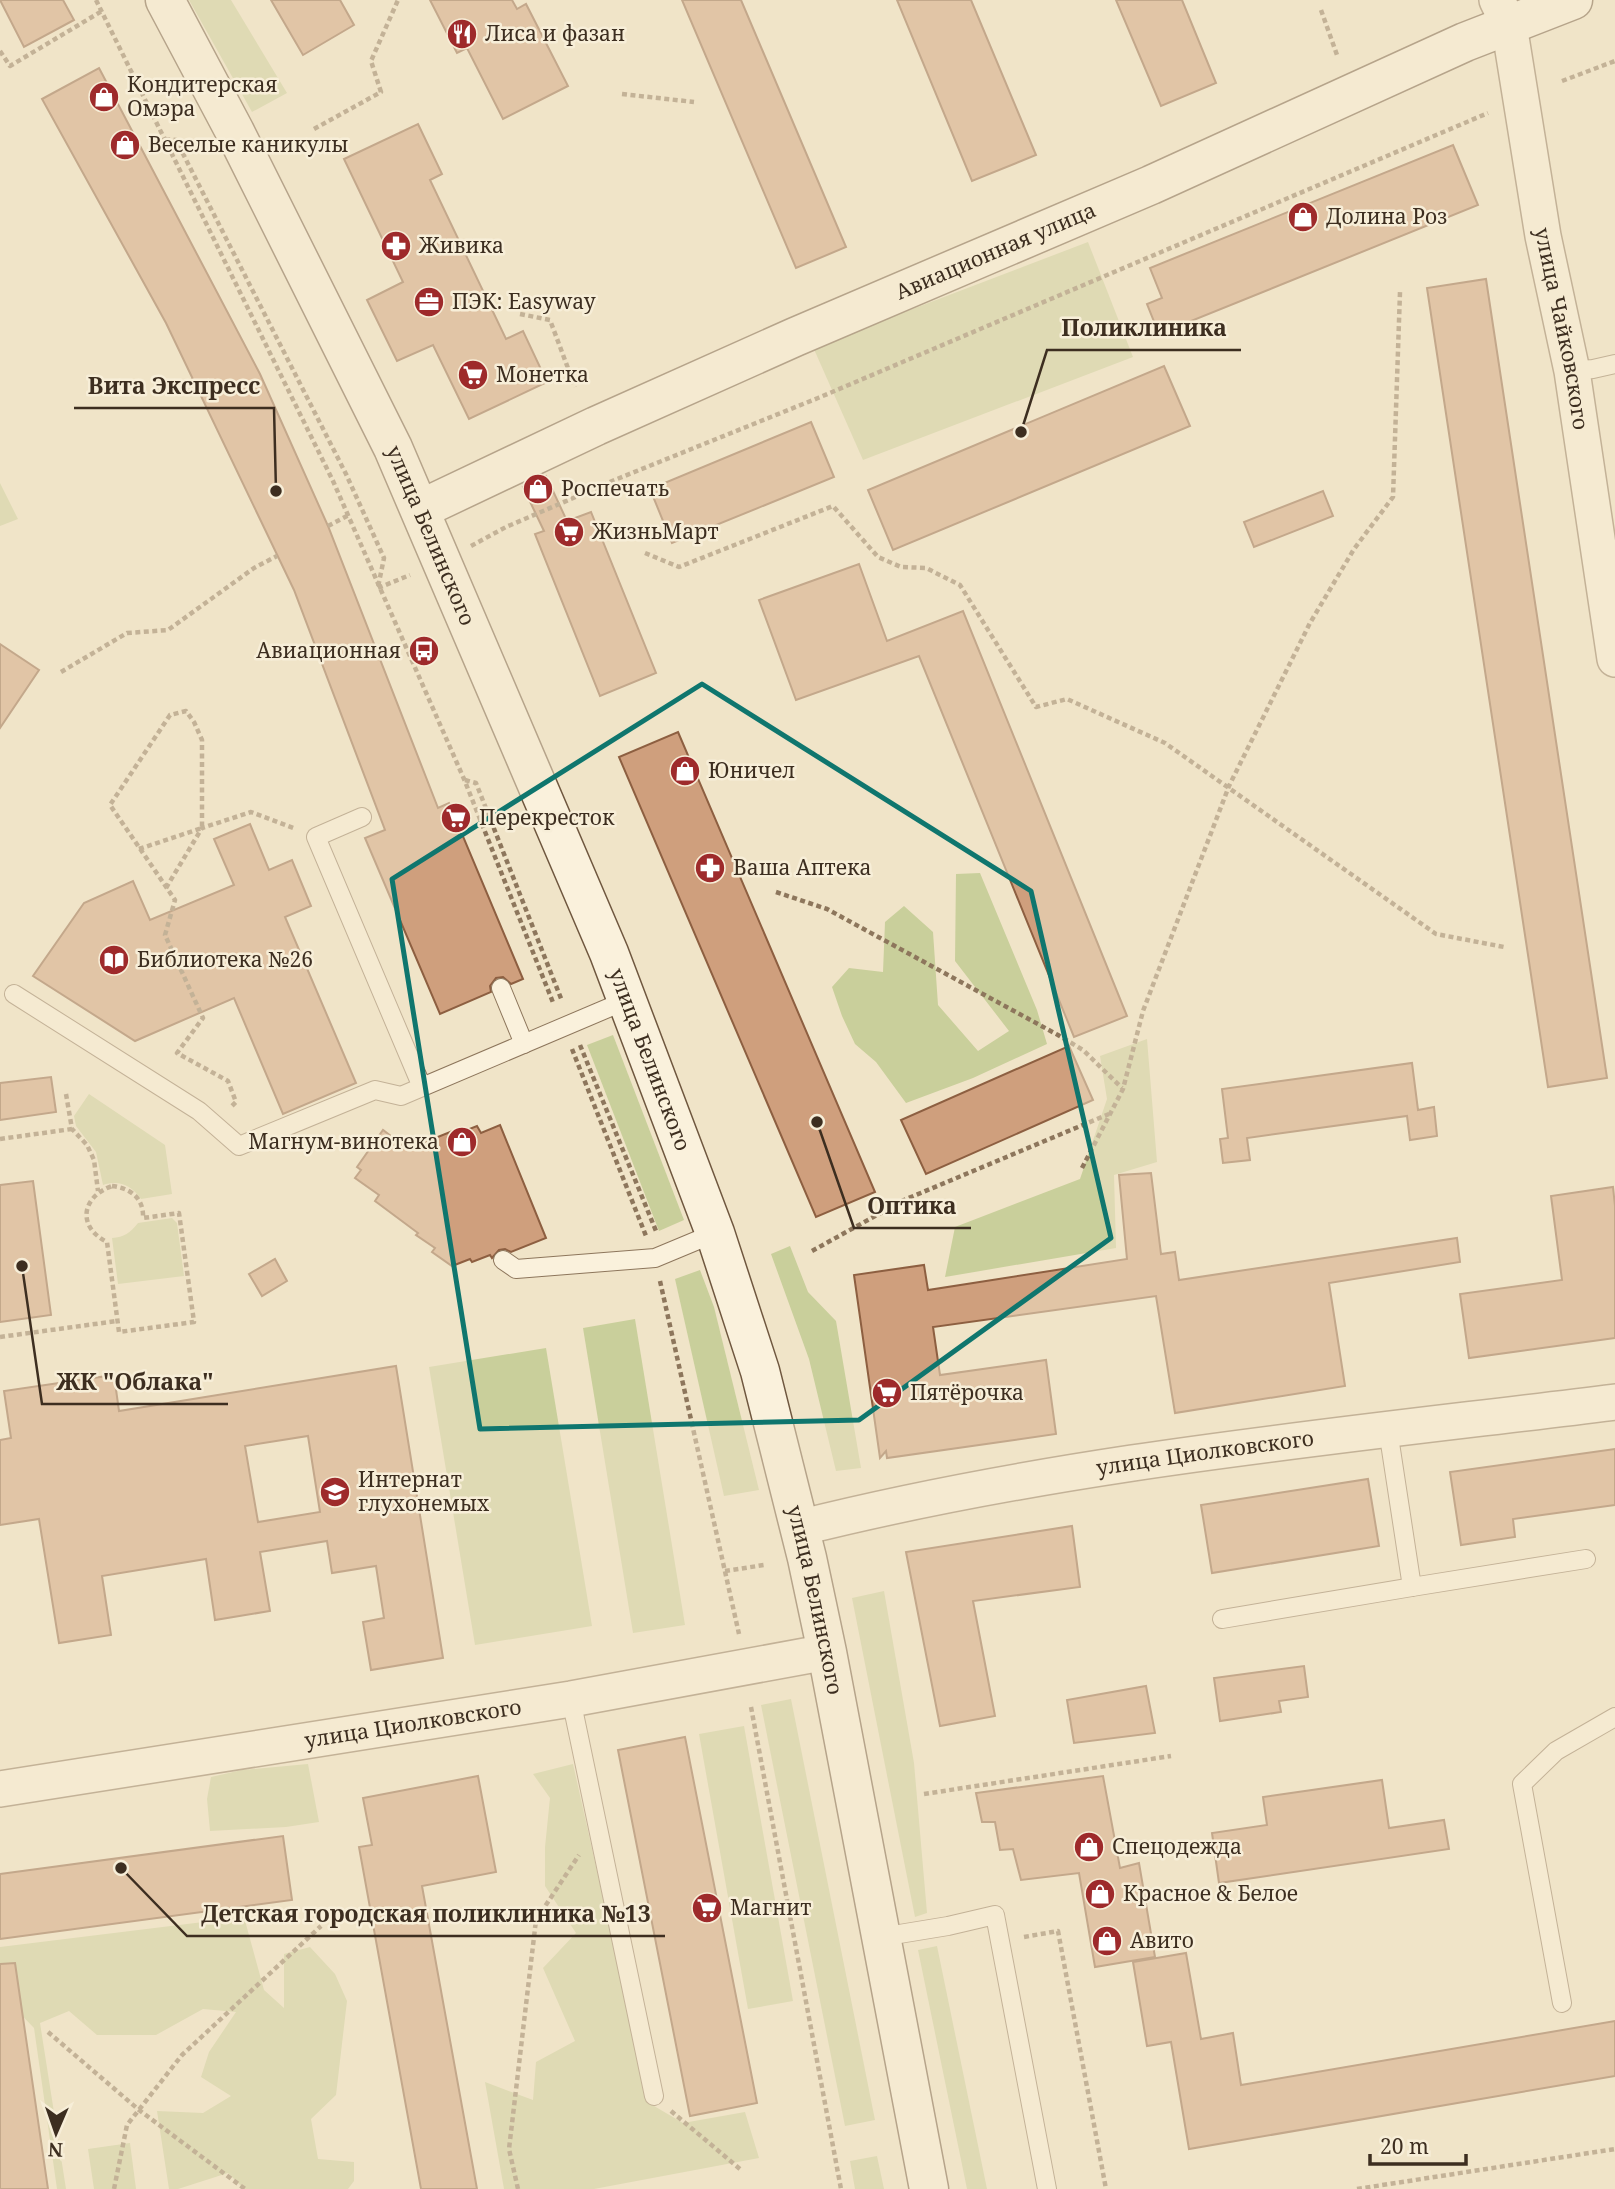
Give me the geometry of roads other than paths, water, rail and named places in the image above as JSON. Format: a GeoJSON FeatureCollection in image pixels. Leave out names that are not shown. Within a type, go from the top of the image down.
{"type":"FeatureCollection","features":[{"type":"Feature","properties":{"kind":"main road","name":"улица Белинского"},"geometry":{"type":"LineString","coordinates":[[165,0],[345,348],[421,509],[522,754],[609,953],[715,1233],[760,1371],[791,1489],[827,1652],[929,2189]]}},
{"type":"Feature","properties":{"kind":"main road","name":"Авиационная улица"},"geometry":{"type":"LineString","coordinates":[[421,509],[770,348],[1151,185],[1452,47],[1503,13],[1573,0]]}},
{"type":"Feature","properties":{"kind":"street","name":"улица Чайковского"},"geometry":{"type":"LineString","coordinates":[[1503,13],[1543,236],[1572,371],[1615,657]]}},
{"type":"Feature","properties":{"kind":"street","name":"улица Циолковского"},"geometry":{"type":"LineString","coordinates":[[799,1528],[876,1509],[1136,1461],[1615,1402]]}},
{"type":"Feature","properties":{"kind":"street","name":"улица Циолковского"},"geometry":{"type":"LineString","coordinates":[[0,1789],[571,1699],[827,1652]]}},
{"type":"Feature","properties":{"kind":"lane"},"geometry":{"type":"LineString","coordinates":[[1572,371],[1615,364]]}},
{"type":"Feature","properties":{"kind":"lane"},"geometry":{"type":"LineString","coordinates":[[362,817],[316,837],[422,1087]]}},
{"type":"Feature","properties":{"kind":"lane"},"geometry":{"type":"LineString","coordinates":[[501,988],[524,1044]]}},
{"type":"Feature","properties":{"kind":"lane"},"geometry":{"type":"LineString","coordinates":[[14,994],[199,1111],[239,1146],[375,1090],[401,1096],[627,1000]]}},
{"type":"Feature","properties":{"kind":"lane"},"geometry":{"type":"LineString","coordinates":[[503,1260],[516,1269],[655,1258],[715,1233]]}},
{"type":"Feature","properties":{"kind":"lane"},"geometry":{"type":"LineString","coordinates":[[1388,1430],[1412,1587]]}},
{"type":"Feature","properties":{"kind":"lane"},"geometry":{"type":"LineString","coordinates":[[1222,1619],[1586,1559]]}},
{"type":"Feature","properties":{"kind":"lane"},"geometry":{"type":"LineString","coordinates":[[571,1699],[654,2096]]}},
{"type":"Feature","properties":{"kind":"lane"},"geometry":{"type":"LineString","coordinates":[[1562,2003],[1522,1784],[1556,1751],[1615,1717]]}},
{"type":"Feature","properties":{"kind":"lane"},"geometry":{"type":"LineString","coordinates":[[881,1937],[948,1927],[995,1915],[1047,2189]]}},
{"type":"Feature","properties":{"kind":"place","name":"Лиса и фазан"},"geometry":{"type":"Point","coordinates":[462,34]}},
{"type":"Feature","properties":{"kind":"place","name":"Кондитерская Омэра"},"geometry":{"type":"Point","coordinates":[104,97]}},
{"type":"Feature","properties":{"kind":"place","name":"Веселые каникулы"},"geometry":{"type":"Point","coordinates":[125,145]}},
{"type":"Feature","properties":{"kind":"place","name":"Долина Роз"},"geometry":{"type":"Point","coordinates":[1303,217]}},
{"type":"Feature","properties":{"kind":"place","name":"Живика"},"geometry":{"type":"Point","coordinates":[396,246]}},
{"type":"Feature","properties":{"kind":"place","name":"ПЭК: Easyway"},"geometry":{"type":"Point","coordinates":[429,302]}},
{"type":"Feature","properties":{"kind":"place","name":"Монетка"},"geometry":{"type":"Point","coordinates":[473,375]}},
{"type":"Feature","properties":{"kind":"place","name":"Поликлиника"},"geometry":{"type":"Point","coordinates":[1021,432]}},
{"type":"Feature","properties":{"kind":"place","name":"Роспечать"},"geometry":{"type":"Point","coordinates":[538,489]}},
{"type":"Feature","properties":{"kind":"place","name":"Вита Экспресс"},"geometry":{"type":"Point","coordinates":[276,491]}},
{"type":"Feature","properties":{"kind":"place","name":"ЖизньМарт"},"geometry":{"type":"Point","coordinates":[569,532]}},
{"type":"Feature","properties":{"kind":"place","name":"Авиационная"},"geometry":{"type":"Point","coordinates":[424,651]}},
{"type":"Feature","properties":{"kind":"place","name":"Юничел"},"geometry":{"type":"Point","coordinates":[685,771]}},
{"type":"Feature","properties":{"kind":"place","name":"Перекресток"},"geometry":{"type":"Point","coordinates":[456,818]}},
{"type":"Feature","properties":{"kind":"place","name":"Ваша Аптека"},"geometry":{"type":"Point","coordinates":[710,868]}},
{"type":"Feature","properties":{"kind":"place","name":"Библиотека №26"},"geometry":{"type":"Point","coordinates":[114,960]}},
{"type":"Feature","properties":{"kind":"place","name":"Оптика"},"geometry":{"type":"Point","coordinates":[817,1122]}},
{"type":"Feature","properties":{"kind":"place","name":"Магнум-винотека"},"geometry":{"type":"Point","coordinates":[462,1142]}},
{"type":"Feature","properties":{"kind":"place","name":"ЖК \"Облака\""},"geometry":{"type":"Point","coordinates":[22,1266]}},
{"type":"Feature","properties":{"kind":"place","name":"Пятёрочка"},"geometry":{"type":"Point","coordinates":[887,1393]}},
{"type":"Feature","properties":{"kind":"place","name":"Интернат глухонемых"},"geometry":{"type":"Point","coordinates":[335,1492]}},
{"type":"Feature","properties":{"kind":"place","name":"Спецодежда"},"geometry":{"type":"Point","coordinates":[1089,1847]}},
{"type":"Feature","properties":{"kind":"place","name":"Детская городская поликлиника №13"},"geometry":{"type":"Point","coordinates":[121,1868]}},
{"type":"Feature","properties":{"kind":"place","name":"Красное & Белое"},"geometry":{"type":"Point","coordinates":[1100,1894]}},
{"type":"Feature","properties":{"kind":"place","name":"Магнит"},"geometry":{"type":"Point","coordinates":[707,1908]}},
{"type":"Feature","properties":{"kind":"place","name":"Авито"},"geometry":{"type":"Point","coordinates":[1107,1941]}}]}
